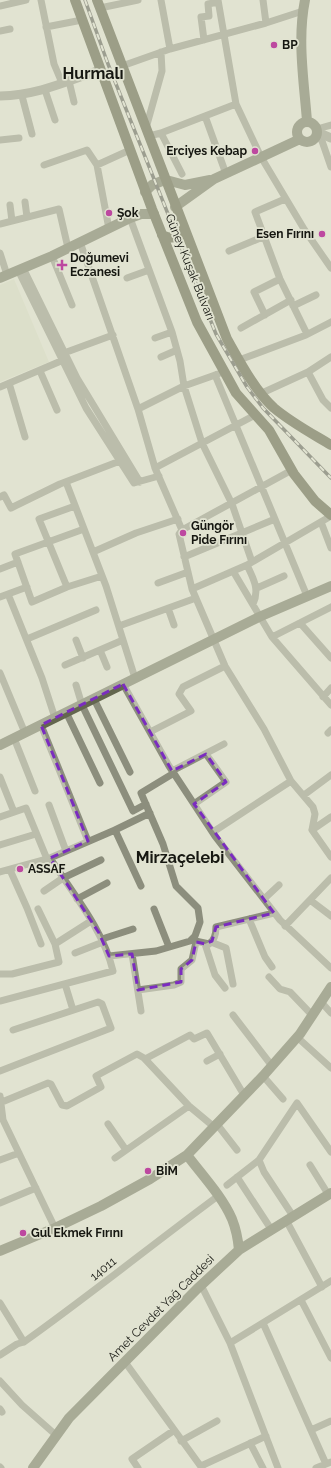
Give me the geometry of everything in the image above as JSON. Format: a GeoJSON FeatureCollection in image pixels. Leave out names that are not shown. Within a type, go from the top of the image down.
{"type":"FeatureCollection","features":[{"type":"Feature","properties":{"kind":"main road","name":"Güney Kuşak Bulvarı"},"geometry":{"type":"LineString","coordinates":[[74,0],[162,235],[219,373],[269,430],[292,470],[315,501],[331,516]]}},
{"type":"Feature","properties":{"kind":"main road"},"geometry":{"type":"LineString","coordinates":[[305,0],[302,41],[307,122]]}},
{"type":"Feature","properties":{"kind":"main road","name":"Güney Kuşak Bulvarı"},"geometry":{"type":"LineString","coordinates":[[99,4],[184,231],[227,339],[246,373],[273,407],[297,426],[331,445]]}},
{"type":"Feature","properties":{"kind":"main road"},"geometry":{"type":"LineString","coordinates":[[146,192],[152,185],[166,181],[185,185],[214,179],[300,139],[309,142],[317,132],[313,123],[307,122],[301,124],[297,129],[300,139]]}},
{"type":"Feature","properties":{"kind":"main road"},"geometry":{"type":"LineString","coordinates":[[175,207],[214,179]]}},
{"type":"Feature","properties":{"kind":"main road"},"geometry":{"type":"LineString","coordinates":[[4,276],[52,256],[130,218],[152,209]]}},
{"type":"Feature","properties":{"kind":"main road"},"geometry":{"type":"LineString","coordinates":[[162,235],[174,238],[180,236],[184,231]]}},
{"type":"Feature","properties":{"kind":"main road"},"geometry":{"type":"LineString","coordinates":[[0,744],[259,617],[331,586]]}},
{"type":"Feature","properties":{"kind":"main road"},"geometry":{"type":"LineString","coordinates":[[0,1251],[55,1228],[150,1179],[187,1155],[272,1066],[297,1036],[331,987]]}},
{"type":"Feature","properties":{"kind":"main road"},"geometry":{"type":"LineString","coordinates":[[187,1155],[218,1196],[232,1218],[239,1250]]}},
{"type":"Feature","properties":{"kind":"main road","name":"Amet Cevdet Yağ Caddesi"},"geometry":{"type":"LineString","coordinates":[[33,1468],[69,1418],[201,1285],[239,1250],[330,1194]]}},
{"type":"Feature","properties":{"kind":"street"},"geometry":{"type":"LineString","coordinates":[[0,6],[26,0]]}},
{"type":"Feature","properties":{"kind":"street"},"geometry":{"type":"LineString","coordinates":[[41,0],[54,64],[65,82],[74,102]]}},
{"type":"Feature","properties":{"kind":"street"},"geometry":{"type":"LineString","coordinates":[[99,4],[138,0]]}},
{"type":"Feature","properties":{"kind":"street"},"geometry":{"type":"LineString","coordinates":[[161,0],[170,48]]}},
{"type":"Feature","properties":{"kind":"street"},"geometry":{"type":"LineString","coordinates":[[263,0],[266,23]]}},
{"type":"Feature","properties":{"kind":"street"},"geometry":{"type":"LineString","coordinates":[[204,40],[202,18],[209,16],[208,4],[218,1],[236,104],[261,157],[285,199],[331,268]]}},
{"type":"Feature","properties":{"kind":"street"},"geometry":{"type":"LineString","coordinates":[[122,66],[170,48],[224,35],[303,11]]}},
{"type":"Feature","properties":{"kind":"street"},"geometry":{"type":"LineString","coordinates":[[46,27],[82,20]]}},
{"type":"Feature","properties":{"kind":"street"},"geometry":{"type":"LineString","coordinates":[[0,31],[10,30]]}},
{"type":"Feature","properties":{"kind":"street"},"geometry":{"type":"LineString","coordinates":[[162,52],[162,71],[147,132],[161,133],[236,104]]}},
{"type":"Feature","properties":{"kind":"street"},"geometry":{"type":"LineString","coordinates":[[0,96],[22,96],[45,90],[100,70]]}},
{"type":"Feature","properties":{"kind":"street"},"geometry":{"type":"LineString","coordinates":[[45,90],[55,120]]}},
{"type":"Feature","properties":{"kind":"street"},"geometry":{"type":"LineString","coordinates":[[22,96],[32,134]]}},
{"type":"Feature","properties":{"kind":"street"},"geometry":{"type":"LineString","coordinates":[[205,116],[226,174]]}},
{"type":"Feature","properties":{"kind":"street"},"geometry":{"type":"LineString","coordinates":[[317,132],[331,125]]}},
{"type":"Feature","properties":{"kind":"street"},"geometry":{"type":"LineString","coordinates":[[317,132],[331,138]]}},
{"type":"Feature","properties":{"kind":"street"},"geometry":{"type":"LineString","coordinates":[[317,132],[322,141],[331,167]]}},
{"type":"Feature","properties":{"kind":"street"},"geometry":{"type":"LineString","coordinates":[[161,133],[182,174]]}},
{"type":"Feature","properties":{"kind":"street"},"geometry":{"type":"LineString","coordinates":[[0,140],[19,138]]}},
{"type":"Feature","properties":{"kind":"street"},"geometry":{"type":"LineString","coordinates":[[44,164],[87,150],[97,164],[109,229]]}},
{"type":"Feature","properties":{"kind":"street"},"geometry":{"type":"LineString","coordinates":[[97,164],[130,150]]}},
{"type":"Feature","properties":{"kind":"street"},"geometry":{"type":"LineString","coordinates":[[285,199],[255,212],[280,279],[307,334]]}},
{"type":"Feature","properties":{"kind":"street"},"geometry":{"type":"LineString","coordinates":[[25,202],[27,217]]}},
{"type":"Feature","properties":{"kind":"street"},"geometry":{"type":"LineString","coordinates":[[10,205],[12,221]]}},
{"type":"Feature","properties":{"kind":"street"},"geometry":{"type":"LineString","coordinates":[[0,224],[59,209],[68,248]]}},
{"type":"Feature","properties":{"kind":"street"},"geometry":{"type":"LineString","coordinates":[[130,218],[172,332],[184,386],[202,443],[232,504],[242,532],[256,588],[256,596],[252,604]]}},
{"type":"Feature","properties":{"kind":"street"},"geometry":{"type":"LineString","coordinates":[[229,251],[265,236]]}},
{"type":"Feature","properties":{"kind":"street"},"geometry":{"type":"LineString","coordinates":[[80,242],[138,409],[154,468],[159,476],[182,530]]}},
{"type":"Feature","properties":{"kind":"street"},"geometry":{"type":"LineString","coordinates":[[0,253],[4,276]]}},
{"type":"Feature","properties":{"kind":"street"},"geometry":{"type":"LineString","coordinates":[[52,256],[72,305]]}},
{"type":"Feature","properties":{"kind":"street"},"geometry":{"type":"LineString","coordinates":[[20,269],[64,353],[109,432],[140,482]]}},
{"type":"Feature","properties":{"kind":"street"},"geometry":{"type":"LineString","coordinates":[[20,269],[61,361],[86,408],[134,483],[159,476]]}},
{"type":"Feature","properties":{"kind":"street"},"geometry":{"type":"LineString","coordinates":[[127,278],[149,270]]}},
{"type":"Feature","properties":{"kind":"street"},"geometry":{"type":"LineString","coordinates":[[265,315],[254,292],[280,279]]}},
{"type":"Feature","properties":{"kind":"street"},"geometry":{"type":"LineString","coordinates":[[241,328],[292,303],[316,295]]}},
{"type":"Feature","properties":{"kind":"street"},"geometry":{"type":"LineString","coordinates":[[239,360],[307,334],[331,322]]}},
{"type":"Feature","properties":{"kind":"street"},"geometry":{"type":"LineString","coordinates":[[155,338],[172,332]]}},
{"type":"Feature","properties":{"kind":"street"},"geometry":{"type":"LineString","coordinates":[[64,353],[113,335]]}},
{"type":"Feature","properties":{"kind":"street"},"geometry":{"type":"LineString","coordinates":[[161,357],[177,350]]}},
{"type":"Feature","properties":{"kind":"street"},"geometry":{"type":"LineString","coordinates":[[262,393],[308,372],[331,357]]}},
{"type":"Feature","properties":{"kind":"street"},"geometry":{"type":"LineString","coordinates":[[0,387],[61,361]]}},
{"type":"Feature","properties":{"kind":"street"},"geometry":{"type":"LineString","coordinates":[[40,371],[57,410]]}},
{"type":"Feature","properties":{"kind":"street"},"geometry":{"type":"LineString","coordinates":[[308,372],[323,400],[331,408]]}},
{"type":"Feature","properties":{"kind":"street"},"geometry":{"type":"LineString","coordinates":[[138,409],[184,386],[219,373],[234,426],[307,596]]}},
{"type":"Feature","properties":{"kind":"street"},"geometry":{"type":"LineString","coordinates":[[9,383],[24,437]]}},
{"type":"Feature","properties":{"kind":"street"},"geometry":{"type":"LineString","coordinates":[[154,468],[255,414]]}},
{"type":"Feature","properties":{"kind":"street"},"geometry":{"type":"LineString","coordinates":[[0,497],[4,495],[11,508],[66,482],[120,461]]}},
{"type":"Feature","properties":{"kind":"street"},"geometry":{"type":"LineString","coordinates":[[292,470],[182,530],[179,534],[192,589],[225,666],[264,729],[291,781],[313,807],[315,814],[312,830],[331,857]]}},
{"type":"Feature","properties":{"kind":"street"},"geometry":{"type":"LineString","coordinates":[[66,482],[102,576],[135,678]]}},
{"type":"Feature","properties":{"kind":"street"},"geometry":{"type":"LineString","coordinates":[[68,587],[39,519],[75,506]]}},
{"type":"Feature","properties":{"kind":"street"},"geometry":{"type":"LineString","coordinates":[[192,589],[233,572],[331,516]]}},
{"type":"Feature","properties":{"kind":"street"},"geometry":{"type":"LineString","coordinates":[[93,552],[136,533],[178,519]]}},
{"type":"Feature","properties":{"kind":"street"},"geometry":{"type":"LineString","coordinates":[[184,557],[275,519]]}},
{"type":"Feature","properties":{"kind":"street"},"geometry":{"type":"LineString","coordinates":[[321,522],[331,548]]}},
{"type":"Feature","properties":{"kind":"street"},"geometry":{"type":"LineString","coordinates":[[84,529],[15,554],[32,602],[68,587],[102,576]]}},
{"type":"Feature","properties":{"kind":"street"},"geometry":{"type":"LineString","coordinates":[[0,569],[18,562]]}},
{"type":"Feature","properties":{"kind":"street"},"geometry":{"type":"LineString","coordinates":[[158,582],[188,572]]}},
{"type":"Feature","properties":{"kind":"street"},"geometry":{"type":"LineString","coordinates":[[233,572],[272,637],[331,705]]}},
{"type":"Feature","properties":{"kind":"street"},"geometry":{"type":"LineString","coordinates":[[256,588],[284,576]]}},
{"type":"Feature","properties":{"kind":"street"},"geometry":{"type":"LineString","coordinates":[[0,597],[27,587]]}},
{"type":"Feature","properties":{"kind":"street"},"geometry":{"type":"LineString","coordinates":[[8,594],[27,639],[55,718]]}},
{"type":"Feature","properties":{"kind":"street"},"geometry":{"type":"LineString","coordinates":[[119,626],[196,598]]}},
{"type":"Feature","properties":{"kind":"street"},"geometry":{"type":"LineString","coordinates":[[272,637],[331,607]]}},
{"type":"Feature","properties":{"kind":"street"},"geometry":{"type":"LineString","coordinates":[[168,608],[174,625]]}},
{"type":"Feature","properties":{"kind":"street"},"geometry":{"type":"LineString","coordinates":[[27,639],[96,610]]}},
{"type":"Feature","properties":{"kind":"street"},"geometry":{"type":"LineString","coordinates":[[300,623],[331,658]]}},
{"type":"Feature","properties":{"kind":"street"},"geometry":{"type":"LineString","coordinates":[[76,640],[83,658]]}},
{"type":"Feature","properties":{"kind":"street"},"geometry":{"type":"LineString","coordinates":[[65,665],[123,640]]}},
{"type":"Feature","properties":{"kind":"street"},"geometry":{"type":"LineString","coordinates":[[100,650],[107,667]]}},
{"type":"Feature","properties":{"kind":"street"},"geometry":{"type":"LineString","coordinates":[[150,732],[191,711],[179,694],[183,687],[225,666]]}},
{"type":"Feature","properties":{"kind":"street"},"geometry":{"type":"LineString","coordinates":[[0,673],[25,733]]}},
{"type":"Feature","properties":{"kind":"street"},"geometry":{"type":"LineString","coordinates":[[123,684],[173,772],[213,832],[285,926],[331,968]]}},
{"type":"Feature","properties":{"kind":"street"},"geometry":{"type":"LineString","coordinates":[[76,685],[82,705],[132,810],[146,804]]}},
{"type":"Feature","properties":{"kind":"street"},"geometry":{"type":"LineString","coordinates":[[324,697],[331,688]]}},
{"type":"Feature","properties":{"kind":"street"},"geometry":{"type":"LineString","coordinates":[[94,699],[130,772]]}},
{"type":"Feature","properties":{"kind":"street"},"geometry":{"type":"LineString","coordinates":[[66,712],[100,783]]}},
{"type":"Feature","properties":{"kind":"street"},"geometry":{"type":"LineString","coordinates":[[41,724],[88,841]]}},
{"type":"Feature","properties":{"kind":"street"},"geometry":{"type":"LineString","coordinates":[[14,738],[34,791]]}},
{"type":"Feature","properties":{"kind":"street"},"geometry":{"type":"LineString","coordinates":[[138,990],[174,985],[181,982],[181,969],[192,960],[195,936],[200,922],[198,908],[176,886],[163,844],[141,793],[173,772],[224,744]]}},
{"type":"Feature","properties":{"kind":"street"},"geometry":{"type":"LineString","coordinates":[[194,804],[226,782],[206,754]]}},
{"type":"Feature","properties":{"kind":"street"},"geometry":{"type":"LineString","coordinates":[[304,796],[331,776]]}},
{"type":"Feature","properties":{"kind":"street"},"geometry":{"type":"LineString","coordinates":[[0,777],[14,812]]}},
{"type":"Feature","properties":{"kind":"street"},"geometry":{"type":"LineString","coordinates":[[213,832],[291,781]]}},
{"type":"Feature","properties":{"kind":"street"},"geometry":{"type":"LineString","coordinates":[[50,806],[66,851]]}},
{"type":"Feature","properties":{"kind":"street"},"geometry":{"type":"LineString","coordinates":[[0,817],[26,808],[36,834],[48,858],[92,921],[103,941],[113,971],[0,1000]]}},
{"type":"Feature","properties":{"kind":"street"},"geometry":{"type":"LineString","coordinates":[[0,872],[48,858],[66,851],[150,813]]}},
{"type":"Feature","properties":{"kind":"street"},"geometry":{"type":"LineString","coordinates":[[312,830],[331,817]]}},
{"type":"Feature","properties":{"kind":"street"},"geometry":{"type":"LineString","coordinates":[[115,830],[141,886]]}},
{"type":"Feature","properties":{"kind":"street"},"geometry":{"type":"LineString","coordinates":[[0,845],[36,834]]}},
{"type":"Feature","properties":{"kind":"street"},"geometry":{"type":"LineString","coordinates":[[44,891],[63,878],[100,860]]}},
{"type":"Feature","properties":{"kind":"street"},"geometry":{"type":"LineString","coordinates":[[10,870],[41,944]]}},
{"type":"Feature","properties":{"kind":"street"},"geometry":{"type":"LineString","coordinates":[[285,926],[331,878]]}},
{"type":"Feature","properties":{"kind":"street"},"geometry":{"type":"LineString","coordinates":[[76,899],[107,883]]}},
{"type":"Feature","properties":{"kind":"street"},"geometry":{"type":"LineString","coordinates":[[264,899],[279,885]]}},
{"type":"Feature","properties":{"kind":"street"},"geometry":{"type":"LineString","coordinates":[[310,900],[331,916]]}},
{"type":"Feature","properties":{"kind":"street"},"geometry":{"type":"LineString","coordinates":[[0,974],[12,974],[59,962],[55,944],[38,909]]}},
{"type":"Feature","properties":{"kind":"street"},"geometry":{"type":"LineString","coordinates":[[154,909],[169,947]]}},
{"type":"Feature","properties":{"kind":"street"},"geometry":{"type":"LineString","coordinates":[[208,943],[216,935],[216,927],[274,913]]}},
{"type":"Feature","properties":{"kind":"street"},"geometry":{"type":"LineString","coordinates":[[249,919],[265,957],[272,968]]}},
{"type":"Feature","properties":{"kind":"street"},"geometry":{"type":"LineString","coordinates":[[55,944],[92,921]]}},
{"type":"Feature","properties":{"kind":"street"},"geometry":{"type":"LineString","coordinates":[[75,953],[133,930]]}},
{"type":"Feature","properties":{"kind":"street"},"geometry":{"type":"LineString","coordinates":[[109,956],[156,951],[194,941],[208,943],[226,948],[233,984]]}},
{"type":"Feature","properties":{"kind":"street"},"geometry":{"type":"LineString","coordinates":[[208,943],[215,975],[225,988]]}},
{"type":"Feature","properties":{"kind":"street"},"geometry":{"type":"LineString","coordinates":[[132,954],[141,1011]]}},
{"type":"Feature","properties":{"kind":"street"},"geometry":{"type":"LineString","coordinates":[[269,977],[280,989],[290,992],[312,1015]]}},
{"type":"Feature","properties":{"kind":"street"},"geometry":{"type":"LineString","coordinates":[[65,984],[74,1010]]}},
{"type":"Feature","properties":{"kind":"street"},"geometry":{"type":"LineString","coordinates":[[0,1071],[110,1028],[102,1004],[98,1002],[13,1030]]}},
{"type":"Feature","properties":{"kind":"street"},"geometry":{"type":"LineString","coordinates":[[321,1002],[331,1013]]}},
{"type":"Feature","properties":{"kind":"street"},"geometry":{"type":"LineString","coordinates":[[233,1015],[272,1066]]}},
{"type":"Feature","properties":{"kind":"street"},"geometry":{"type":"LineString","coordinates":[[145,1059],[190,1035],[194,1039],[207,1033],[244,1095]]}},
{"type":"Feature","properties":{"kind":"street"},"geometry":{"type":"LineString","coordinates":[[297,1036],[331,1068]]}},
{"type":"Feature","properties":{"kind":"street"},"geometry":{"type":"LineString","coordinates":[[55,1228],[2,1120],[1,1099],[48,1083],[51,1084],[62,1105],[68,1106],[101,1087],[96,1076],[137,1054],[145,1059],[189,1106],[214,1125],[237,1150]]}},
{"type":"Feature","properties":{"kind":"street"},"geometry":{"type":"LineString","coordinates":[[208,1061],[220,1054]]}},
{"type":"Feature","properties":{"kind":"street"},"geometry":{"type":"LineString","coordinates":[[263,1076],[283,1099]]}},
{"type":"Feature","properties":{"kind":"street"},"geometry":{"type":"LineString","coordinates":[[227,1185],[259,1160],[297,1103],[331,1152]]}},
{"type":"Feature","properties":{"kind":"street"},"geometry":{"type":"LineString","coordinates":[[115,1158],[189,1106]]}},
{"type":"Feature","properties":{"kind":"street"},"geometry":{"type":"LineString","coordinates":[[108,1124],[126,1150]]}},
{"type":"Feature","properties":{"kind":"street"},"geometry":{"type":"LineString","coordinates":[[0,1160],[19,1153]]}},
{"type":"Feature","properties":{"kind":"street"},"geometry":{"type":"LineString","coordinates":[[259,1160],[264,1172],[290,1218],[322,1286]]}},
{"type":"Feature","properties":{"kind":"street"},"geometry":{"type":"LineString","coordinates":[[310,1164],[330,1194]]}},
{"type":"Feature","properties":{"kind":"street"},"geometry":{"type":"LineString","coordinates":[[237,1177],[271,1230]]}},
{"type":"Feature","properties":{"kind":"street"},"geometry":{"type":"LineString","coordinates":[[0,1203],[36,1188]]}},
{"type":"Feature","properties":{"kind":"street","name":"14011"},"geometry":{"type":"LineString","coordinates":[[0,1355],[17,1344],[24,1342],[69,1310],[218,1196]]}},
{"type":"Feature","properties":{"kind":"street"},"geometry":{"type":"LineString","coordinates":[[230,1343],[331,1281]]}},
{"type":"Feature","properties":{"kind":"street"},"geometry":{"type":"LineString","coordinates":[[201,1285],[230,1343],[278,1468]]}},
{"type":"Feature","properties":{"kind":"street"},"geometry":{"type":"LineString","coordinates":[[301,1300],[331,1358]]}},
{"type":"Feature","properties":{"kind":"street"},"geometry":{"type":"LineString","coordinates":[[0,1303],[24,1342]]}},
{"type":"Feature","properties":{"kind":"street"},"geometry":{"type":"LineString","coordinates":[[263,1323],[311,1430],[329,1463],[316,1468]]}},
{"type":"Feature","properties":{"kind":"street"},"geometry":{"type":"LineString","coordinates":[[125,1362],[173,1431],[201,1467],[266,1436]]}},
{"type":"Feature","properties":{"kind":"street"},"geometry":{"type":"LineString","coordinates":[[0,1381],[22,1405],[57,1436]]}},
{"type":"Feature","properties":{"kind":"street"},"geometry":{"type":"LineString","coordinates":[[181,1441],[217,1421]]}},
{"type":"Feature","properties":{"kind":"street"},"geometry":{"type":"LineString","coordinates":[[311,1430],[331,1421]]}},
{"type":"Feature","properties":{"kind":"street"},"geometry":{"type":"LineString","coordinates":[[138,1468],[132,1459],[173,1431]]}},
{"type":"Feature","properties":{"kind":"street"},"geometry":{"type":"LineString","coordinates":[[250,1443],[263,1468]]}},
{"type":"Feature","properties":{"kind":"highlighted area"},"geometry":{"type":"Polygon","coordinates":[[[123,684],[172,771],[206,754],[226,782],[194,804],[274,913],[216,927],[212,941],[205,944],[196,942],[192,960],[181,969],[181,982],[138,990],[132,954],[109,956],[99,933],[50,858],[88,841],[41,725],[123,684]]]}},
{"type":"Feature","properties":{"kind":"shaded area"},"geometry":{"type":"Polygon","coordinates":[[[14,279],[49,362],[0,382],[0,285],[14,279]]]}},
{"type":"Feature","properties":{"kind":"railway"},"geometry":{"type":"LineString","coordinates":[[85,0],[108,64],[216,334],[247,387],[263,408],[331,478]]}},
{"type":"Feature","properties":{"kind":"place","name":"BP"},"geometry":{"type":"Point","coordinates":[274,45]}},
{"type":"Feature","properties":{"kind":"place","name":"Erciyes Kebap"},"geometry":{"type":"Point","coordinates":[255,151]}},
{"type":"Feature","properties":{"kind":"place","name":"Şok"},"geometry":{"type":"Point","coordinates":[109,213]}},
{"type":"Feature","properties":{"kind":"place","name":"Esen Fırını"},"geometry":{"type":"Point","coordinates":[322,234]}},
{"type":"Feature","properties":{"kind":"place","name":"Doğumevi Eczanesi"},"geometry":{"type":"Point","coordinates":[62,265]}},
{"type":"Feature","properties":{"kind":"place","name":"Güngör Pide Fırını"},"geometry":{"type":"Point","coordinates":[183,533]}},
{"type":"Feature","properties":{"kind":"place","name":"ASSAF"},"geometry":{"type":"Point","coordinates":[20,869]}},
{"type":"Feature","properties":{"kind":"place","name":"BİM"},"geometry":{"type":"Point","coordinates":[148,1171]}},
{"type":"Feature","properties":{"kind":"place","name":"Gul Ekmek Fırını"},"geometry":{"type":"Point","coordinates":[23,1233]}},
{"type":"Feature","properties":{"kind":"district","name":"Hurmalı"},"geometry":{"type":"Point","coordinates":[93,73]}},
{"type":"Feature","properties":{"kind":"district","name":"Mirzaçelebi"},"geometry":{"type":"Point","coordinates":[180,857]}}]}
